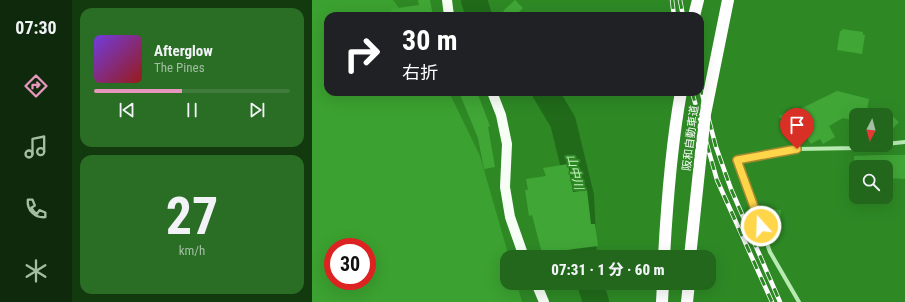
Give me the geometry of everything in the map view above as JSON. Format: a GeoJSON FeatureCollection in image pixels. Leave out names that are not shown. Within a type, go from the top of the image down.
{"type":"FeatureCollection","features":[{"type":"Feature","properties":{"kind":"highway"},"geometry":{"type":"LineString","coordinates":[[695,12],[698,0]]}},
{"type":"Feature","properties":{"kind":"highway","name":"阪和自動車道"},"geometry":{"type":"LineString","coordinates":[[691,250],[705,114],[728,0]]}},
{"type":"Feature","properties":{"kind":"highway","name":"阪和自動車道"},"geometry":{"type":"LineString","coordinates":[[664,250],[667,199],[675,123],[680,96]]}},
{"type":"Feature","properties":{"kind":"highway"},"geometry":{"type":"LineString","coordinates":[[662,302],[663,290]]}},
{"type":"Feature","properties":{"kind":"highway"},"geometry":{"type":"LineString","coordinates":[[687,302],[688,290]]}},
{"type":"Feature","properties":{"kind":"main road"},"geometry":{"type":"LineString","coordinates":[[447,0],[448,12]]}},
{"type":"Feature","properties":{"kind":"main road"},"geometry":{"type":"LineString","coordinates":[[494,96],[501,115],[507,144],[505,187],[510,218],[521,250]]}},
{"type":"Feature","properties":{"kind":"main road"},"geometry":{"type":"LineString","coordinates":[[539,290],[544,302]]}},
{"type":"Feature","properties":{"kind":"street"},"geometry":{"type":"LineString","coordinates":[[893,143],[905,142]]}},
{"type":"Feature","properties":{"kind":"street"},"geometry":{"type":"LineString","coordinates":[[799,302],[770,252],[737,160],[797,149],[849,148]]}},
{"type":"Feature","properties":{"kind":"green space"},"geometry":{"type":"Polygon","coordinates":[[[312,0],[393,0],[402,12],[324,12],[324,96],[451,96],[480,156],[507,250],[500,250],[500,290],[519,290],[522,302],[312,302],[312,0]]]}},
{"type":"Feature","properties":{"kind":"building"},"geometry":{"type":"Polygon","coordinates":[[[418,0],[430,0],[432,12],[391,12],[391,9],[419,5],[418,0]]]}},
{"type":"Feature","properties":{"kind":"building"},"geometry":{"type":"Polygon","coordinates":[[[515,0],[523,8],[519,12],[503,11],[515,0]]]}},
{"type":"Feature","properties":{"kind":"building"},"geometry":{"type":"Polygon","coordinates":[[[842,29],[863,32],[863,35],[865,35],[862,54],[837,50],[840,31],[842,31],[842,29]]]}},
{"type":"Feature","properties":{"kind":"building"},"geometry":{"type":"Polygon","coordinates":[[[837,91],[869,99],[867,108],[849,108],[849,119],[843,118],[829,126],[835,137],[823,144],[820,139],[811,144],[803,132],[792,138],[779,116],[796,107],[798,110],[837,91]]]}},
{"type":"Feature","properties":{"kind":"building"},"geometry":{"type":"Polygon","coordinates":[[[461,96],[479,96],[490,126],[488,127],[495,167],[484,169],[478,138],[461,96]]]}},
{"type":"Feature","properties":{"kind":"building"},"geometry":{"type":"Polygon","coordinates":[[[893,116],[899,122],[893,128],[893,116]]]}},
{"type":"Feature","properties":{"kind":"building"},"geometry":{"type":"Polygon","coordinates":[[[905,155],[905,179],[893,178],[893,160],[854,160],[854,156],[905,155]]]}},
{"type":"Feature","properties":{"kind":"building"},"geometry":{"type":"Polygon","coordinates":[[[568,164],[573,192],[587,190],[591,224],[595,224],[598,246],[566,250],[541,250],[532,215],[529,216],[525,190],[528,190],[526,179],[546,176],[543,168],[568,164]]]}},
{"type":"Feature","properties":{"kind":"building"},"geometry":{"type":"Polygon","coordinates":[[[768,209],[781,210],[780,223],[767,221],[768,209]]]}},
{"type":"Feature","properties":{"kind":"waterway","name":"山中川"},"geometry":{"type":"LineString","coordinates":[[474,0],[478,12]]}},
{"type":"Feature","properties":{"kind":"waterway","name":"山中川"},"geometry":{"type":"LineString","coordinates":[[547,96],[563,122],[581,196],[584,250]]}},
{"type":"Feature","properties":{"kind":"waterway","name":"山中川"},"geometry":{"type":"LineString","coordinates":[[592,290],[596,302]]}},
{"type":"Feature","properties":{"kind":"railway"},"geometry":{"type":"LineString","coordinates":[[672,0],[674,12]]}},
{"type":"Feature","properties":{"kind":"railway"},"geometry":{"type":"LineString","coordinates":[[680,0],[682,12]]}},
{"type":"Feature","properties":{"kind":"railway"},"geometry":{"type":"LineString","coordinates":[[693,96],[717,180],[772,302]]}},
{"type":"Feature","properties":{"kind":"railway"},"geometry":{"type":"LineString","coordinates":[[703,96],[716,147],[731,189],[780,302]]}},
{"type":"Feature","properties":{"kind":"route"},"geometry":{"type":"LineString","coordinates":[[761,226],[737,160],[797,149]]}}]}
